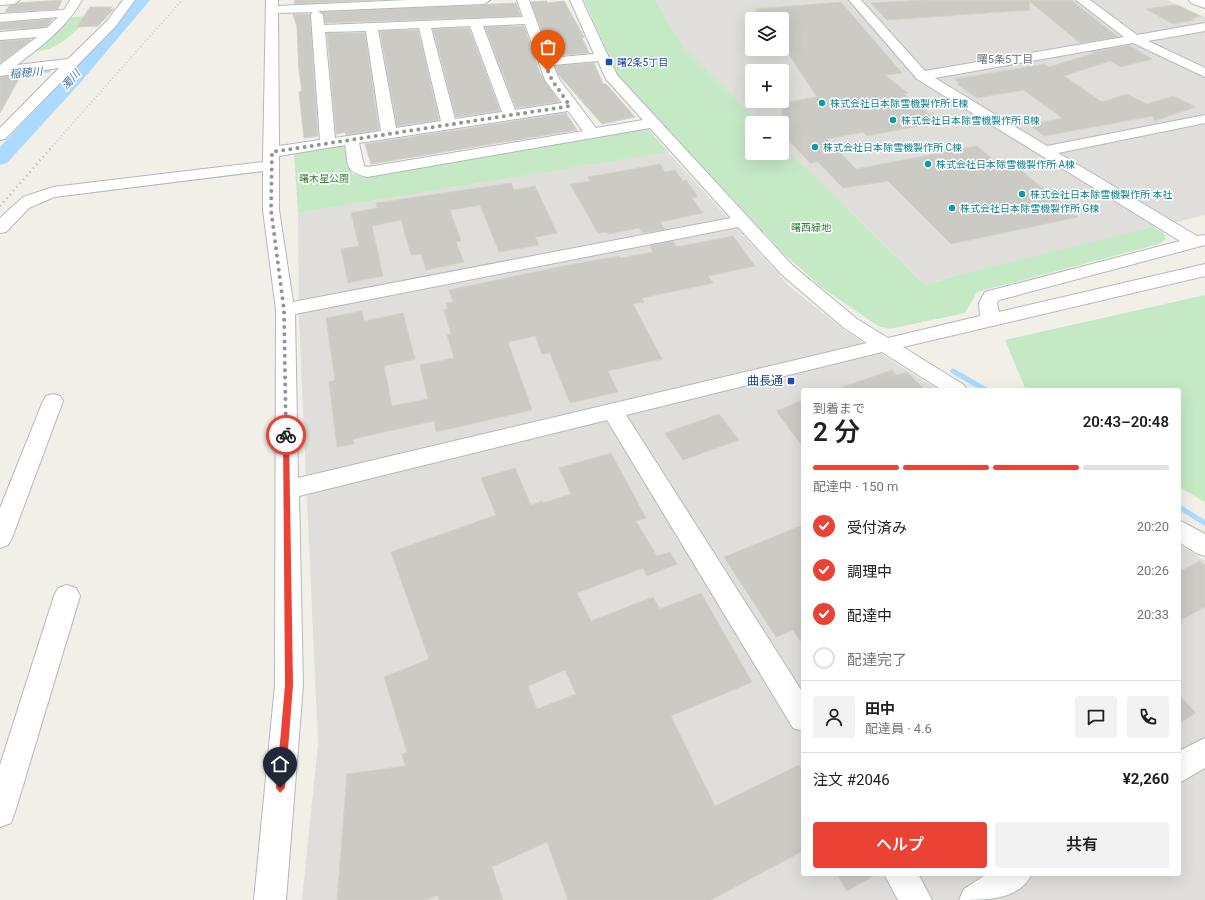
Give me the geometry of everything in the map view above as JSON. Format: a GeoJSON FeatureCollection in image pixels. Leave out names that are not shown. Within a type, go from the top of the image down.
{"type":"FeatureCollection","features":[{"type":"Feature","properties":{"kind":"street"},"geometry":{"type":"LineString","coordinates":[[0,1],[14,0]]}},
{"type":"Feature","properties":{"kind":"street"},"geometry":{"type":"LineString","coordinates":[[0,71],[26,51],[69,13],[76,0]]}},
{"type":"Feature","properties":{"kind":"street"},"geometry":{"type":"LineString","coordinates":[[0,136],[111,24],[129,0]]}},
{"type":"Feature","properties":{"kind":"street"},"geometry":{"type":"LineString","coordinates":[[270,900],[289,685],[284,310],[271,210],[272,5],[316,8],[484,0]]}},
{"type":"Feature","properties":{"kind":"street"},"geometry":{"type":"LineString","coordinates":[[523,0],[552,80],[570,106],[592,133]]}},
{"type":"Feature","properties":{"kind":"street"},"geometry":{"type":"LineString","coordinates":[[576,0],[610,76],[787,270],[850,323],[954,388]]}},
{"type":"Feature","properties":{"kind":"street"},"geometry":{"type":"LineString","coordinates":[[855,0],[922,76],[1044,151],[1199,241]]}},
{"type":"Feature","properties":{"kind":"street"},"geometry":{"type":"LineString","coordinates":[[1082,0],[1134,39],[1205,73]]}},
{"type":"Feature","properties":{"kind":"street"},"geometry":{"type":"LineString","coordinates":[[1195,0],[1205,4]]}},
{"type":"Feature","properties":{"kind":"street"},"geometry":{"type":"LineString","coordinates":[[316,8],[328,143]]}},
{"type":"Feature","properties":{"kind":"street"},"geometry":{"type":"LineString","coordinates":[[0,18],[69,13]]}},
{"type":"Feature","properties":{"kind":"street"},"geometry":{"type":"LineString","coordinates":[[318,29],[530,20]]}},
{"type":"Feature","properties":{"kind":"street"},"geometry":{"type":"LineString","coordinates":[[475,22],[510,115]]}},
{"type":"Feature","properties":{"kind":"street"},"geometry":{"type":"LineString","coordinates":[[424,24],[449,124]]}},
{"type":"Feature","properties":{"kind":"street"},"geometry":{"type":"LineString","coordinates":[[371,26],[389,133]]}},
{"type":"Feature","properties":{"kind":"street"},"geometry":{"type":"LineString","coordinates":[[922,76],[1205,27]]}},
{"type":"Feature","properties":{"kind":"street"},"geometry":{"type":"LineString","coordinates":[[0,36],[48,32]]}},
{"type":"Feature","properties":{"kind":"street"},"geometry":{"type":"LineString","coordinates":[[0,53],[26,51]]}},
{"type":"Feature","properties":{"kind":"street"},"geometry":{"type":"LineString","coordinates":[[545,62],[602,57]]}},
{"type":"Feature","properties":{"kind":"street"},"geometry":{"type":"LineString","coordinates":[[0,71],[72,63]]}},
{"type":"Feature","properties":{"kind":"street"},"geometry":{"type":"LineString","coordinates":[[0,228],[18,206],[34,197],[53,192],[271,159],[328,143],[351,139],[570,106]]}},
{"type":"Feature","properties":{"kind":"street"},"geometry":{"type":"LineString","coordinates":[[1044,151],[1205,119]]}},
{"type":"Feature","properties":{"kind":"street"},"geometry":{"type":"LineString","coordinates":[[351,139],[358,169],[367,172],[653,123]]}},
{"type":"Feature","properties":{"kind":"street"},"geometry":{"type":"LineString","coordinates":[[284,310],[742,221]]}},
{"type":"Feature","properties":{"kind":"street"},"geometry":{"type":"LineString","coordinates":[[990,320],[988,303],[992,296],[1199,241]]}},
{"type":"Feature","properties":{"kind":"street"},"geometry":{"type":"LineString","coordinates":[[286,490],[885,345],[1205,270]]}},
{"type":"Feature","properties":{"kind":"street"},"geometry":{"type":"LineString","coordinates":[[0,538],[53,401]]}},
{"type":"Feature","properties":{"kind":"street"},"geometry":{"type":"LineString","coordinates":[[612,411],[801,715]]}},
{"type":"Feature","properties":{"kind":"street"},"geometry":{"type":"LineString","coordinates":[[1181,531],[1205,546]]}},
{"type":"Feature","properties":{"kind":"street"},"geometry":{"type":"LineString","coordinates":[[0,812],[67,596]]}},
{"type":"Feature","properties":{"kind":"street"},"geometry":{"type":"LineString","coordinates":[[1181,767],[1205,752]]}},
{"type":"Feature","properties":{"kind":"street"},"geometry":{"type":"LineString","coordinates":[[901,876],[916,900]]}},
{"type":"Feature","properties":{"kind":"street"},"geometry":{"type":"LineString","coordinates":[[975,900],[1013,876]]}},
{"type":"Feature","properties":{"kind":"shaded area"},"geometry":{"type":"Polygon","coordinates":[[[655,0],[1167,0],[1205,17],[1205,215],[962,274],[925,285],[789,152],[789,116],[753,116],[684,48],[655,0]]]}},
{"type":"Feature","properties":{"kind":"shaded area"},"geometry":{"type":"Polygon","coordinates":[[[668,152],[789,286],[847,332],[935,388],[801,388],[801,876],[1181,876],[1181,545],[1205,561],[1205,900],[302,900],[318,744],[299,320],[298,213],[668,152]]]}},
{"type":"Feature","properties":{"kind":"green space","name":"曙西緑地"},"geometry":{"type":"Polygon","coordinates":[[[584,0],[655,0],[684,48],[753,116],[745,116],[745,160],[789,160],[789,152],[925,285],[962,274],[1153,227],[1164,233],[1166,239],[1159,244],[977,292],[965,313],[889,329],[878,326],[821,287],[783,253],[618,75],[584,0]]]}},
{"type":"Feature","properties":{"kind":"green space"},"geometry":{"type":"Polygon","coordinates":[[[73,17],[89,17],[64,41],[48,49],[40,51],[32,50],[73,17]]]}},
{"type":"Feature","properties":{"kind":"green space","name":"曙木星公園"},"geometry":{"type":"Polygon","coordinates":[[[648,129],[668,152],[298,213],[294,153],[343,144],[352,174],[362,176],[648,129]]]}},
{"type":"Feature","properties":{"kind":"green space"},"geometry":{"type":"Polygon","coordinates":[[[1205,295],[1205,502],[1181,488],[1181,388],[1025,388],[1005,340],[1205,295]]]}},
{"type":"Feature","properties":{"kind":"building"},"geometry":{"type":"Polygon","coordinates":[[[62,0],[58,9],[5,12],[9,6],[18,3],[62,0]]]}},
{"type":"Feature","properties":{"kind":"building"},"geometry":{"type":"Polygon","coordinates":[[[295,0],[375,0],[294,4],[295,0]]]}},
{"type":"Feature","properties":{"kind":"building"},"geometry":{"type":"Polygon","coordinates":[[[924,0],[1071,0],[1118,37],[1080,43],[1029,1],[1030,10],[887,20],[871,3],[924,0]]]}},
{"type":"Feature","properties":{"kind":"building"},"geometry":{"type":"Polygon","coordinates":[[[547,1],[547,3],[564,1],[584,37],[582,38],[589,53],[551,56],[531,2],[547,1]]]}},
{"type":"Feature","properties":{"kind":"building"},"geometry":{"type":"Polygon","coordinates":[[[841,2],[902,73],[885,75],[908,93],[904,94],[939,122],[867,136],[863,132],[827,139],[856,169],[977,146],[1001,166],[1012,163],[1078,217],[951,244],[888,181],[843,188],[818,162],[810,163],[789,140],[789,116],[782,116],[782,108],[789,108],[789,102],[817,97],[789,55],[789,12],[756,12],[756,9],[841,2]]]}},
{"type":"Feature","properties":{"kind":"building"},"geometry":{"type":"Polygon","coordinates":[[[516,3],[521,16],[325,23],[322,12],[516,3]]]}},
{"type":"Feature","properties":{"kind":"building"},"geometry":{"type":"Polygon","coordinates":[[[1174,5],[1200,16],[1190,18],[1194,20],[1173,24],[1146,9],[1174,5]]]}},
{"type":"Feature","properties":{"kind":"building"},"geometry":{"type":"Polygon","coordinates":[[[90,7],[112,7],[110,9],[114,9],[98,26],[77,27],[90,7]]]}},
{"type":"Feature","properties":{"kind":"building"},"geometry":{"type":"Polygon","coordinates":[[[293,14],[310,14],[318,136],[304,138],[299,92],[302,91],[299,71],[297,27],[293,14]]]}},
{"type":"Feature","properties":{"kind":"building"},"geometry":{"type":"Polygon","coordinates":[[[53,19],[46,27],[0,30],[0,23],[53,19]]]}},
{"type":"Feature","properties":{"kind":"building"},"geometry":{"type":"Polygon","coordinates":[[[524,26],[540,73],[559,102],[516,108],[485,27],[524,26]]]}},
{"type":"Feature","properties":{"kind":"building"},"geometry":{"type":"Polygon","coordinates":[[[469,28],[500,111],[456,117],[433,29],[469,28]]]}},
{"type":"Feature","properties":{"kind":"building"},"geometry":{"type":"Polygon","coordinates":[[[418,30],[439,120],[397,126],[380,31],[418,30]]]}},
{"type":"Feature","properties":{"kind":"building"},"geometry":{"type":"Polygon","coordinates":[[[327,33],[365,33],[379,130],[346,135],[345,132],[336,134],[327,33]]]}},
{"type":"Feature","properties":{"kind":"building"},"geometry":{"type":"Polygon","coordinates":[[[31,39],[30,41],[0,63],[0,41],[31,39]]]}},
{"type":"Feature","properties":{"kind":"building"},"geometry":{"type":"Polygon","coordinates":[[[1129,45],[1152,59],[1121,67],[1110,61],[1064,76],[1102,102],[1127,94],[1147,104],[1173,96],[1196,107],[1154,121],[1153,116],[1044,136],[1030,125],[1062,118],[1024,90],[977,98],[957,84],[960,83],[954,79],[1045,64],[1049,67],[1094,53],[1091,52],[1129,45]]]}},
{"type":"Feature","properties":{"kind":"building"},"geometry":{"type":"Polygon","coordinates":[[[594,63],[603,84],[606,84],[635,117],[602,124],[558,74],[555,66],[594,63]]]}},
{"type":"Feature","properties":{"kind":"building"},"geometry":{"type":"Polygon","coordinates":[[[21,75],[0,113],[0,77],[21,75]]]}},
{"type":"Feature","properties":{"kind":"building"},"geometry":{"type":"Polygon","coordinates":[[[566,113],[577,130],[371,164],[365,144],[566,113]]]}},
{"type":"Feature","properties":{"kind":"building"},"geometry":{"type":"Polygon","coordinates":[[[660,164],[665,172],[675,170],[683,181],[686,180],[698,197],[692,198],[703,213],[660,222],[665,229],[642,233],[639,228],[608,234],[607,232],[598,233],[570,184],[590,181],[588,177],[660,164]]]}},
{"type":"Feature","properties":{"kind":"building"},"geometry":{"type":"Polygon","coordinates":[[[511,183],[514,190],[535,186],[557,233],[535,237],[539,245],[499,252],[480,205],[450,210],[461,241],[456,242],[464,262],[426,270],[421,254],[411,255],[401,220],[372,226],[383,276],[348,283],[341,249],[359,246],[351,213],[377,208],[376,203],[511,183]]]}},
{"type":"Feature","properties":{"kind":"building"},"geometry":{"type":"Polygon","coordinates":[[[733,236],[755,266],[708,276],[713,283],[642,298],[644,302],[633,304],[662,359],[608,371],[618,392],[570,403],[550,353],[542,354],[535,336],[508,342],[532,410],[436,432],[434,421],[353,439],[354,444],[337,447],[329,382],[335,380],[326,318],[362,311],[364,321],[403,313],[415,359],[384,366],[392,406],[428,399],[420,365],[454,358],[447,335],[451,334],[444,310],[448,309],[446,303],[453,302],[449,290],[568,265],[653,252],[650,246],[673,241],[677,247],[733,236]]]}},
{"type":"Feature","properties":{"kind":"building"},"geometry":{"type":"Polygon","coordinates":[[[892,370],[897,375],[907,372],[923,388],[840,388],[892,370]]]}},
{"type":"Feature","properties":{"kind":"building"},"geometry":{"type":"Polygon","coordinates":[[[801,401],[801,444],[776,411],[801,401]]]}},
{"type":"Feature","properties":{"kind":"building"},"geometry":{"type":"Polygon","coordinates":[[[719,414],[739,440],[683,460],[665,433],[719,414]]]}},
{"type":"Feature","properties":{"kind":"building"},"geometry":{"type":"Polygon","coordinates":[[[611,453],[646,518],[636,521],[657,556],[670,552],[677,564],[647,576],[643,568],[577,593],[591,621],[653,597],[660,609],[701,593],[752,682],[671,716],[715,806],[799,765],[801,768],[801,852],[711,900],[568,900],[547,842],[492,867],[503,900],[439,900],[438,895],[427,900],[337,900],[347,774],[405,766],[402,754],[407,752],[384,677],[429,659],[391,552],[496,515],[481,478],[515,468],[531,505],[542,501],[543,503],[571,494],[559,468],[611,453]],[[565,670],[528,686],[537,709],[576,694],[565,670]]]}},
{"type":"Feature","properties":{"kind":"building"},"geometry":{"type":"Polygon","coordinates":[[[801,526],[801,642],[793,630],[776,637],[724,557],[801,526]]]}},
{"type":"Feature","properties":{"kind":"building"},"geometry":{"type":"Polygon","coordinates":[[[1200,561],[1205,566],[1205,607],[1181,620],[1181,571],[1200,561]]]}},
{"type":"Feature","properties":{"kind":"building"},"geometry":{"type":"Polygon","coordinates":[[[1181,697],[1196,713],[1181,722],[1181,697]]]}},
{"type":"Feature","properties":{"kind":"building"},"geometry":{"type":"Polygon","coordinates":[[[838,876],[873,876],[847,891],[838,876]]]}},
{"type":"Feature","properties":{"kind":"waterway","name":"濁川"},"geometry":{"type":"LineString","coordinates":[[0,159],[73,80],[142,0]]}},
{"type":"Feature","properties":{"kind":"waterway","name":"稲穂川"},"geometry":{"type":"LineString","coordinates":[[77,69],[83,68]]}},
{"type":"Feature","properties":{"kind":"waterway","name":"稲穂川"},"geometry":{"type":"LineString","coordinates":[[8,75],[49,71]]}},
{"type":"Feature","properties":{"kind":"waterway"},"geometry":{"type":"LineString","coordinates":[[953,371],[983,388]]}},
{"type":"Feature","properties":{"kind":"waterway"},"geometry":{"type":"LineString","coordinates":[[1181,508],[1205,523]]}},
{"type":"Feature","properties":{"kind":"railway"},"geometry":{"type":"LineString","coordinates":[[50,149],[182,0]]}},
{"type":"Feature","properties":{"kind":"railway"},"geometry":{"type":"LineString","coordinates":[[0,206],[51,148]]}},
{"type":"Feature","properties":{"kind":"way so far"},"geometry":{"type":"LineString","coordinates":[[286,435],[284,310],[280,289],[271,210],[270,166],[272,152],[570,106],[552,80],[548,71]]}},
{"type":"Feature","properties":{"kind":"place","name":"曙2条5丁目"},"geometry":{"type":"Point","coordinates":[609,62]}},
{"type":"Feature","properties":{"kind":"place","name":"株式会社日本除雪機製作所 E棟"},"geometry":{"type":"Point","coordinates":[822,103]}},
{"type":"Feature","properties":{"kind":"place","name":"株式会社日本除雪機製作所 B棟"},"geometry":{"type":"Point","coordinates":[893,120]}},
{"type":"Feature","properties":{"kind":"place","name":"株式会社日本除雪機製作所 C棟"},"geometry":{"type":"Point","coordinates":[815,147]}},
{"type":"Feature","properties":{"kind":"place","name":"株式会社日本除雪機製作所 A棟"},"geometry":{"type":"Point","coordinates":[928,164]}},
{"type":"Feature","properties":{"kind":"place","name":"株式会社日本除雪機製作所 本社"},"geometry":{"type":"Point","coordinates":[1022,194]}},
{"type":"Feature","properties":{"kind":"place","name":"株式会社日本除雪機製作所 G棟"},"geometry":{"type":"Point","coordinates":[952,208]}},
{"type":"Feature","properties":{"kind":"place","name":"曲長通"},"geometry":{"type":"Point","coordinates":[791,381]}},
{"type":"Feature","properties":{"kind":"district","name":"曙5条5丁目"},"geometry":{"type":"Point","coordinates":[1005,59]}},
{"type":"Feature","properties":{"kind":"route"},"geometry":{"type":"LineString","coordinates":[[280,788],[289,685],[286,435]]}}]}
